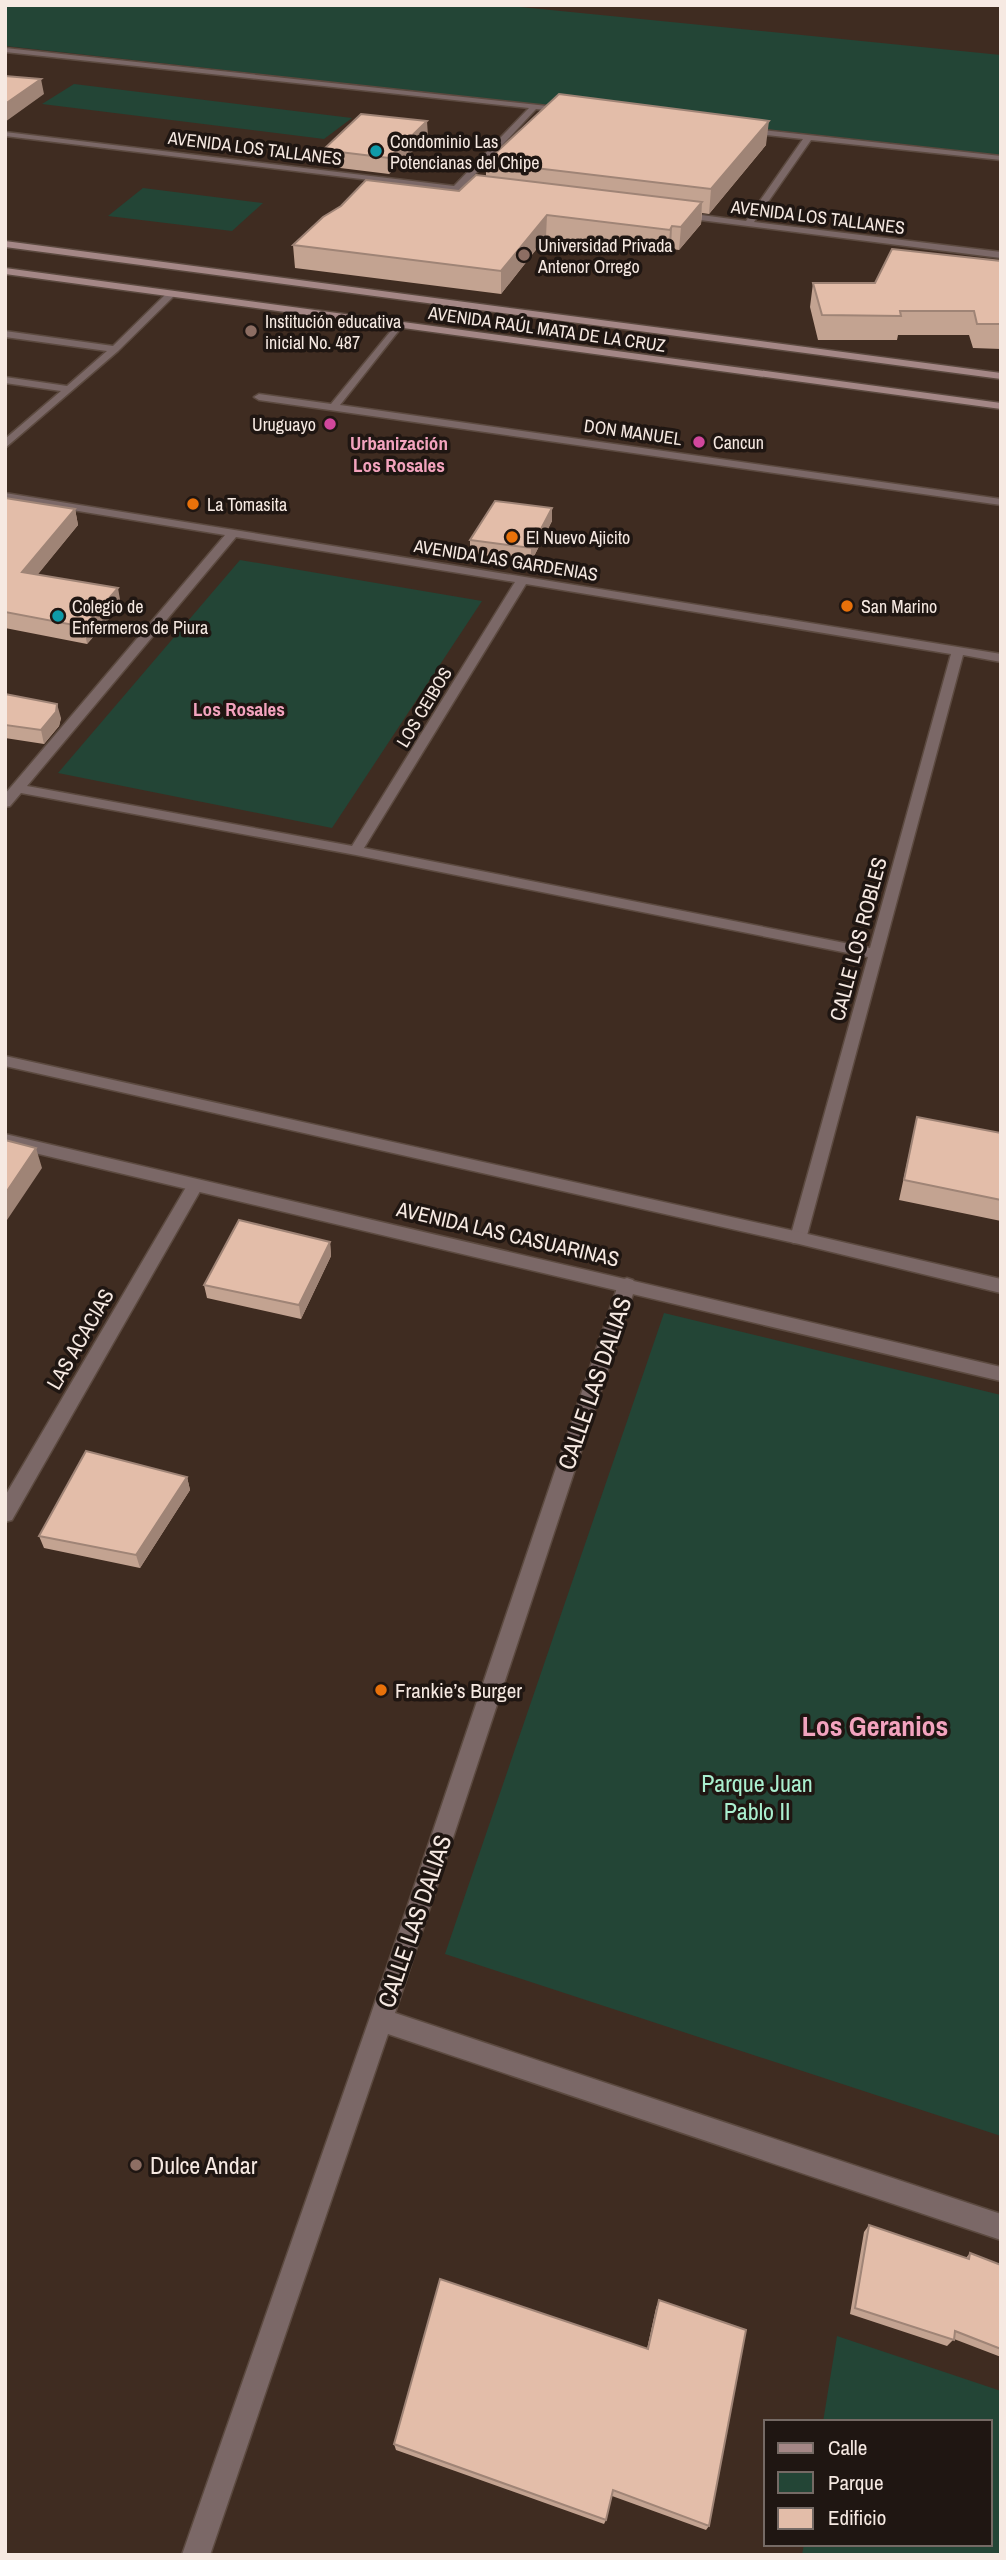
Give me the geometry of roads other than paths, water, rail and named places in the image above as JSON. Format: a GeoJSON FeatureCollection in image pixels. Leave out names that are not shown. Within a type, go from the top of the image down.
{"type":"FeatureCollection","features":[{"type":"Feature","properties":{"kind":"main road","name":"AVENIDA RAÚL MATA DE LA CRUZ"},"geometry":{"type":"LineString","coordinates":[[5,244],[605,332],[1001,376]]}},
{"type":"Feature","properties":{"kind":"main road","name":"AVENIDA RAÚL MATA DE LA CRUZ"},"geometry":{"type":"LineString","coordinates":[[5,271],[1001,406]]}},
{"type":"Feature","properties":{"kind":"main road"},"geometry":{"type":"LineString","coordinates":[[591,351],[605,332]]}},
{"type":"Feature","properties":{"kind":"street"},"geometry":{"type":"LineString","coordinates":[[7,51],[575,111]]}},
{"type":"Feature","properties":{"kind":"street"},"geometry":{"type":"LineString","coordinates":[[457,188],[534,107]]}},
{"type":"Feature","properties":{"kind":"street"},"geometry":{"type":"LineString","coordinates":[[740,130],[1001,158]]}},
{"type":"Feature","properties":{"kind":"street","name":"AVENIDA LOS TALLANES"},"geometry":{"type":"LineString","coordinates":[[5,134],[498,193]]}},
{"type":"Feature","properties":{"kind":"street"},"geometry":{"type":"LineString","coordinates":[[748,224],[808,138]]}},
{"type":"Feature","properties":{"kind":"street","name":"AVENIDA LOS TALLANES"},"geometry":{"type":"LineString","coordinates":[[665,214],[1001,255]]}},
{"type":"Feature","properties":{"kind":"street"},"geometry":{"type":"LineString","coordinates":[[5,445],[115,349],[172,293]]}},
{"type":"Feature","properties":{"kind":"street"},"geometry":{"type":"LineString","coordinates":[[334,407],[399,324]]}},
{"type":"Feature","properties":{"kind":"street"},"geometry":{"type":"LineString","coordinates":[[5,334],[115,349]]}},
{"type":"Feature","properties":{"kind":"street"},"geometry":{"type":"LineString","coordinates":[[5,380],[67,389]]}},
{"type":"Feature","properties":{"kind":"street","name":"DON MANUEL"},"geometry":{"type":"LineString","coordinates":[[259,397],[1001,502]]}},
{"type":"Feature","properties":{"kind":"street","name":"AVENIDA LAS GARDENIAS"},"geometry":{"type":"LineString","coordinates":[[5,496],[1001,658]]}},
{"type":"Feature","properties":{"kind":"street"},"geometry":{"type":"LineString","coordinates":[[5,803],[232,534]]}},
{"type":"Feature","properties":{"kind":"street","name":"LOS CEIBOS"},"geometry":{"type":"LineString","coordinates":[[356,851],[522,581]]}},
{"type":"Feature","properties":{"kind":"street","name":"CALLE LOS ROBLES"},"geometry":{"type":"LineString","coordinates":[[799,1238],[958,651]]}},
{"type":"Feature","properties":{"kind":"street"},"geometry":{"type":"LineString","coordinates":[[18,788],[356,851],[876,954]]}},
{"type":"Feature","properties":{"kind":"street"},"geometry":{"type":"LineString","coordinates":[[5,1062],[799,1238],[1001,1286]]}},
{"type":"Feature","properties":{"kind":"street","name":"AVENIDA LAS CASUARINAS"},"geometry":{"type":"LineString","coordinates":[[5,1140],[1001,1374]]}},
{"type":"Feature","properties":{"kind":"street","name":"LAS ACACIAS"},"geometry":{"type":"LineString","coordinates":[[5,1514],[195,1186]]}},
{"type":"Feature","properties":{"kind":"street","name":"CALLE LAS DALIAS"},"geometry":{"type":"LineString","coordinates":[[196,2555],[381,2020],[627,1285]]}},
{"type":"Feature","properties":{"kind":"street"},"geometry":{"type":"LineString","coordinates":[[381,2020],[1001,2227]]}},
{"type":"Feature","properties":{"kind":"place","name":"Condominio Las Potencianas del Chipe"},"geometry":{"type":"Point","coordinates":[376,151]}},
{"type":"Feature","properties":{"kind":"place","name":"Universidad Privada Antenor Orrego"},"geometry":{"type":"Point","coordinates":[524,255]}},
{"type":"Feature","properties":{"kind":"place","name":"Institución educativa inicial No. 487"},"geometry":{"type":"Point","coordinates":[251,331]}},
{"type":"Feature","properties":{"kind":"place","name":"Uruguayo"},"geometry":{"type":"Point","coordinates":[330,424]}},
{"type":"Feature","properties":{"kind":"place","name":"Cancun"},"geometry":{"type":"Point","coordinates":[699,442]}},
{"type":"Feature","properties":{"kind":"place","name":"La Tomasita"},"geometry":{"type":"Point","coordinates":[193,504]}},
{"type":"Feature","properties":{"kind":"place","name":"El Nuevo Ajicito"},"geometry":{"type":"Point","coordinates":[512,537]}},
{"type":"Feature","properties":{"kind":"place","name":"San Marino"},"geometry":{"type":"Point","coordinates":[847,606]}},
{"type":"Feature","properties":{"kind":"place","name":"Colegio de Enfermeros de Piura"},"geometry":{"type":"Point","coordinates":[58,616]}},
{"type":"Feature","properties":{"kind":"place","name":"Frankie’s Burger"},"geometry":{"type":"Point","coordinates":[381,1690]}},
{"type":"Feature","properties":{"kind":"place","name":"Dulce Andar"},"geometry":{"type":"Point","coordinates":[136,2165]}},
{"type":"Feature","properties":{"kind":"district","name":"Urbanización Los Rosales"},"geometry":{"type":"Point","coordinates":[399,454]}},
{"type":"Feature","properties":{"kind":"district","name":"Los Rosales"},"geometry":{"type":"Point","coordinates":[239,709]}},
{"type":"Feature","properties":{"kind":"district","name":"Los Geranios"},"geometry":{"type":"Point","coordinates":[875,1726]}},
{"type":"Feature","properties":{"kind":"park label","name":"Parque Juan Pablo II"},"geometry":{"type":"Point","coordinates":[757,1797]}}]}
